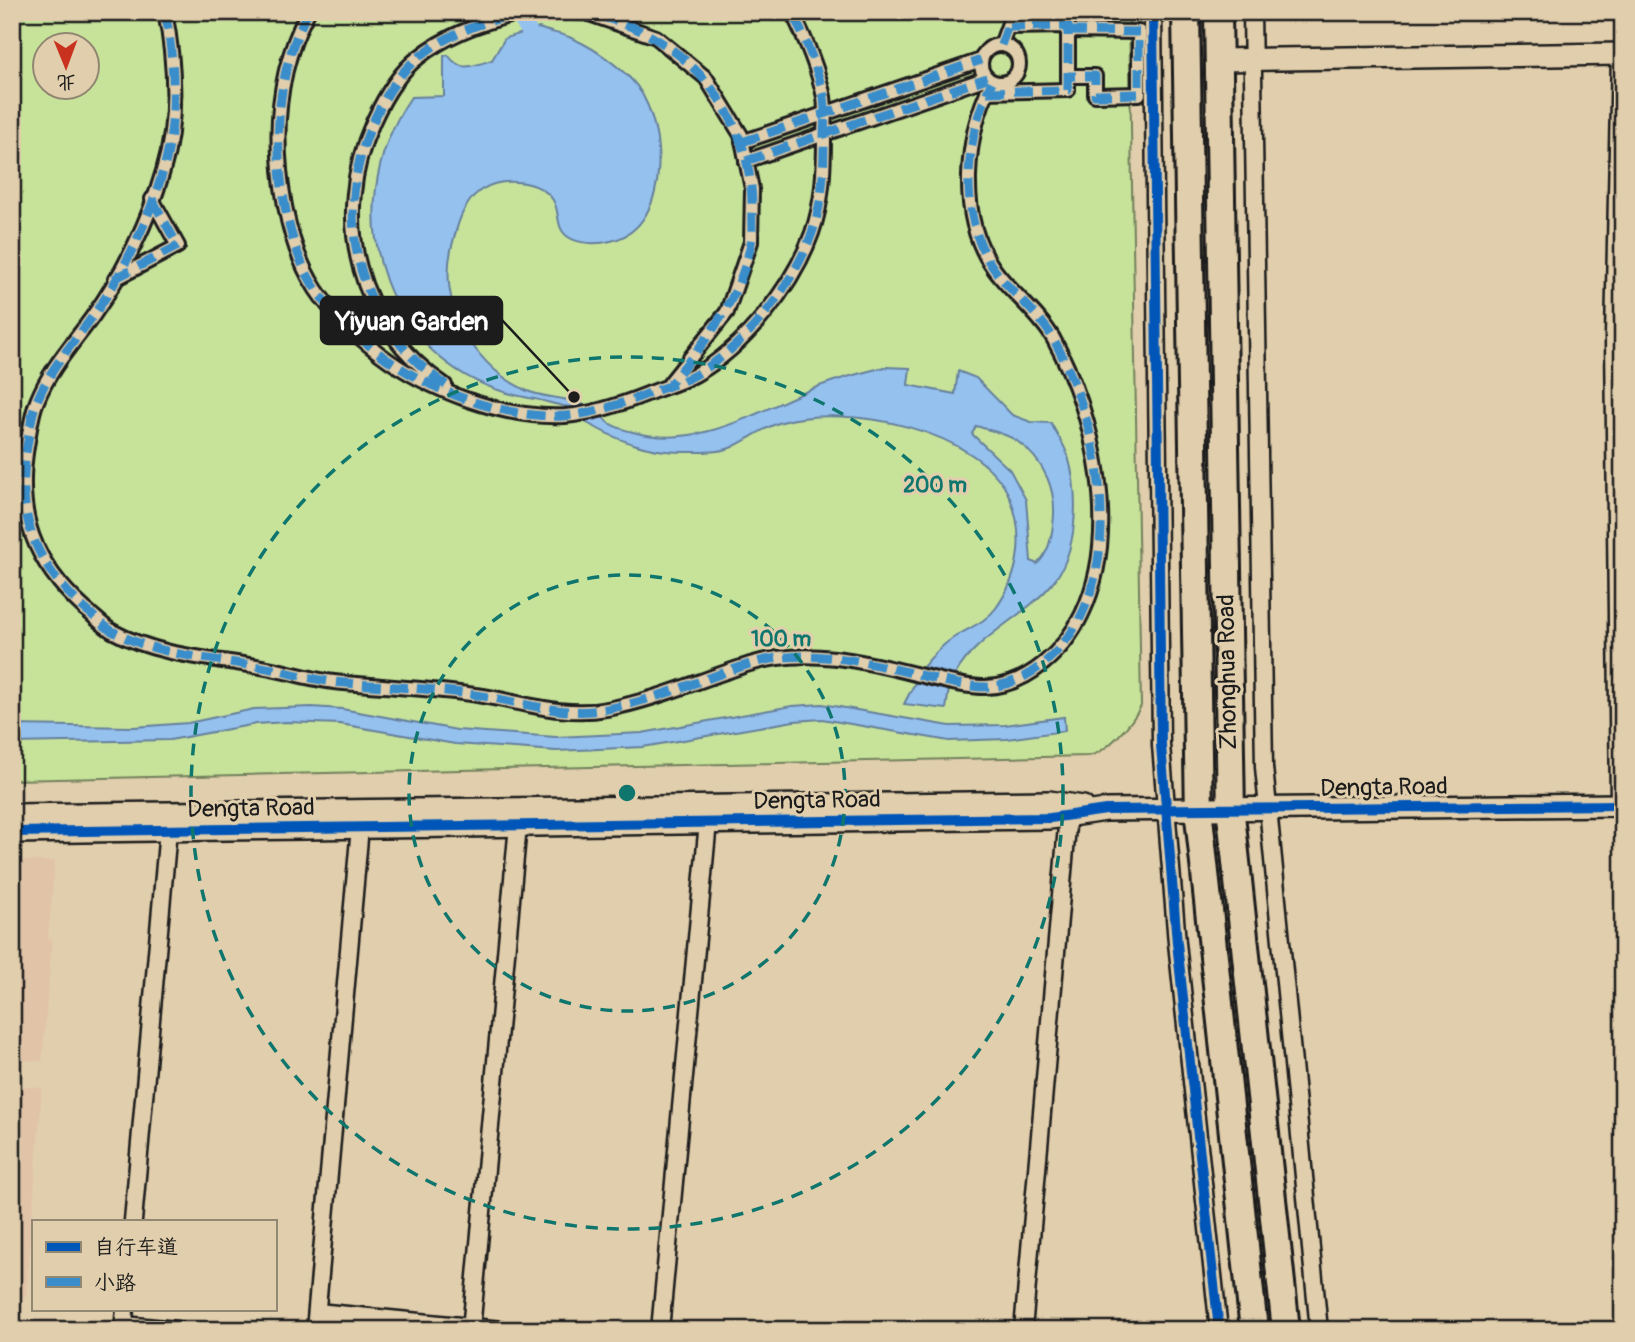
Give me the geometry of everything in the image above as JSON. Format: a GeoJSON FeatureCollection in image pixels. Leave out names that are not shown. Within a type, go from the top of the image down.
{"type":"FeatureCollection","features":[{"type":"Feature","properties":{"kind":"highway","name":"Zhonghua Road"},"geometry":{"type":"LineString","coordinates":[[1186,12],[1199,809],[1254,1330]]}},
{"type":"Feature","properties":{"kind":"highway","name":"Zhonghua Road"},"geometry":{"type":"LineString","coordinates":[[1218,12],[1231,809],[1286,1330]]}},
{"type":"Feature","properties":{"kind":"street"},"geometry":{"type":"LineString","coordinates":[[165,12],[173,110],[164,169],[133,246],[96,313],[59,357],[34,406],[22,481],[33,543],[60,586],[108,629],[166,652],[271,668],[327,681],[481,696],[549,710],[603,710],[662,695],[756,662],[819,655],[888,667],[960,685],[992,687],[1019,680],[1062,649],[1084,611],[1099,550],[1103,495],[1079,399],[1051,335],[990,264],[971,214],[971,149],[989,84],[982,73],[981,60],[988,49],[1001,45],[1013,50],[1019,62],[1016,75],[1005,83],[989,84],[824,134],[746,161]]}},
{"type":"Feature","properties":{"kind":"street"},"geometry":{"type":"LineString","coordinates":[[308,12],[299,28],[284,78],[278,120],[277,162],[292,246],[313,289],[362,340],[405,373],[468,400],[529,414],[566,416],[622,404],[695,375],[730,349],[760,317],[790,276],[813,232],[825,173],[824,98],[803,34],[792,12]]}},
{"type":"Feature","properties":{"kind":"street"},"geometry":{"type":"LineString","coordinates":[[468,400],[409,357],[384,325],[360,274],[351,202],[361,149],[382,102],[417,58],[454,35],[525,12]]}},
{"type":"Feature","properties":{"kind":"street"},"geometry":{"type":"LineString","coordinates":[[572,12],[586,13],[656,37],[706,78],[742,142],[752,189],[751,242],[727,312],[668,386]]}},
{"type":"Feature","properties":{"kind":"street"},"geometry":{"type":"LineString","coordinates":[[1001,45],[1013,12]]}},
{"type":"Feature","properties":{"kind":"street"},"geometry":{"type":"LineString","coordinates":[[1153,12],[1161,745],[1177,943],[1219,1330]]}},
{"type":"Feature","properties":{"kind":"street"},"geometry":{"type":"LineString","coordinates":[[1252,12],[1264,753],[1267,809],[1319,1330]]}},
{"type":"Feature","properties":{"kind":"street"},"geometry":{"type":"LineString","coordinates":[[989,84],[1068,90],[1068,26],[1009,27]]}},
{"type":"Feature","properties":{"kind":"street"},"geometry":{"type":"LineString","coordinates":[[1068,31],[1139,32],[1139,94],[1095,95],[1095,76],[1068,76]]}},
{"type":"Feature","properties":{"kind":"street"},"geometry":{"type":"LineString","coordinates":[[1219,60],[1622,54],[1619,292],[1621,805]]}},
{"type":"Feature","properties":{"kind":"street"},"geometry":{"type":"LineString","coordinates":[[742,142],[981,60]]}},
{"type":"Feature","properties":{"kind":"street"},"geometry":{"type":"LineString","coordinates":[[114,279],[178,246],[152,199]]}},
{"type":"Feature","properties":{"kind":"street","name":"Dengta Road"},"geometry":{"type":"LineString","coordinates":[[12,816],[1049,802],[1106,810]]}},
{"type":"Feature","properties":{"kind":"street","name":"Dengta Road"},"geometry":{"type":"LineString","coordinates":[[12,832],[1068,815],[1106,810],[1621,805]]}},
{"type":"Feature","properties":{"kind":"street"},"geometry":{"type":"LineString","coordinates":[[1023,1330],[1068,815]]}},
{"type":"Feature","properties":{"kind":"street"},"geometry":{"type":"LineString","coordinates":[[660,1330],[708,822]]}},
{"type":"Feature","properties":{"kind":"street"},"geometry":{"type":"LineString","coordinates":[[471,1328],[518,825]]}},
{"type":"Feature","properties":{"kind":"street"},"geometry":{"type":"LineString","coordinates":[[315,1330],[360,827]]}},
{"type":"Feature","properties":{"kind":"street"},"geometry":{"type":"LineString","coordinates":[[133,1220],[168,830]]}},
{"type":"Feature","properties":{"kind":"street"},"geometry":{"type":"LineString","coordinates":[[317,1312],[502,1330]]}},
{"type":"Feature","properties":{"kind":"street"},"geometry":{"type":"LineString","coordinates":[[124,1321],[177,1330]]}},
{"type":"Feature","properties":{"kind":"shaded area"},"geometry":{"type":"Polygon","coordinates":[[[12,861],[55,861],[42,1061],[12,1060],[12,861]]]}},
{"type":"Feature","properties":{"kind":"shaded area"},"geometry":{"type":"Polygon","coordinates":[[[12,1086],[42,1088],[26,1297],[12,1295],[12,1086]]]}},
{"type":"Feature","properties":{"kind":"green space"},"geometry":{"type":"Polygon","coordinates":[[[12,12],[1129,12],[1141,706],[1132,721],[1111,743],[1088,756],[12,780],[12,12]]]}},
{"type":"Feature","properties":{"kind":"water"},"geometry":{"type":"Polygon","coordinates":[[[539,28],[569,37],[609,60],[630,78],[643,95],[652,117],[657,142],[655,193],[646,215],[631,231],[611,241],[589,243],[575,240],[563,232],[553,200],[539,188],[519,182],[489,186],[474,195],[464,209],[458,225],[451,250],[450,292],[464,332],[490,365],[525,390],[586,406],[578,407],[529,398],[479,383],[439,357],[408,322],[386,281],[376,236],[376,189],[387,142],[411,97],[444,96],[444,56],[448,55],[462,66],[479,64],[492,60],[505,38],[539,28]]]}},
{"type":"Feature","properties":{"kind":"water"},"geometry":{"type":"Polygon","coordinates":[[[885,367],[910,368],[908,385],[955,394],[958,371],[976,378],[1012,415],[1031,422],[1051,423],[1065,448],[1072,471],[1075,505],[1072,540],[1060,572],[1051,585],[1027,608],[975,649],[955,675],[923,667],[945,644],[992,613],[1010,582],[1018,554],[1018,526],[1010,498],[995,474],[971,454],[910,427],[841,417],[809,417],[782,422],[720,451],[673,452],[631,443],[578,418],[601,415],[619,428],[657,436],[703,433],[747,418],[821,385],[885,367]],[[976,426],[972,434],[1010,470],[1026,500],[1031,561],[1037,564],[1044,556],[1053,525],[1053,501],[1047,478],[1035,458],[1013,438],[976,426]]]}},
{"type":"Feature","properties":{"kind":"water"},"geometry":{"type":"Polygon","coordinates":[[[916,681],[949,689],[946,709],[904,704],[916,681]]]}},
{"type":"Feature","properties":{"kind":"water"},"geometry":{"type":"Polygon","coordinates":[[[822,704],[950,726],[1005,725],[1064,717],[1065,731],[1007,739],[949,741],[822,719],[794,721],[643,747],[556,751],[455,744],[340,724],[287,722],[256,724],[170,740],[12,743],[12,725],[134,727],[188,723],[254,709],[342,709],[457,730],[556,737],[642,733],[792,706],[822,704]]]}},
{"type":"Feature","properties":{"kind":"waterway"},"geometry":{"type":"LineString","coordinates":[[516,12],[529,31]]}},
{"type":"Feature","properties":{"kind":"marked path"},"geometry":{"type":"LineString","coordinates":[[165,12],[173,71],[173,112],[168,152],[157,190],[125,265],[104,300],[48,378],[32,417],[24,471],[24,494],[32,536],[41,555],[67,591],[101,623],[129,639],[164,651],[324,681],[465,693],[560,710],[591,711],[625,705],[750,664],[792,657],[813,656],[856,661],[969,686],[1001,685],[1016,680],[1043,664],[1075,627],[1094,582],[1100,547],[1098,474],[1081,402],[1053,338],[994,269],[974,226],[970,201],[971,151],[976,126],[992,82]]}},
{"type":"Feature","properties":{"kind":"marked path"},"geometry":{"type":"LineString","coordinates":[[308,12],[297,35],[283,82],[279,131],[285,206],[290,230],[306,272],[328,306],[343,322],[399,367],[467,400],[517,413],[541,416],[586,413],[617,405],[695,375],[714,363],[749,332],[793,274],[804,253],[819,209],[825,112],[818,76],[792,12]]}},
{"type":"Feature","properties":{"kind":"marked path"},"geometry":{"type":"LineString","coordinates":[[446,385],[416,361],[391,333],[373,301],[360,267],[354,232],[354,195],[360,158],[382,105],[398,78],[412,63],[456,34],[526,12]]}},
{"type":"Feature","properties":{"kind":"marked path"},"geometry":{"type":"LineString","coordinates":[[572,12],[609,19],[644,32],[675,52],[701,76],[723,105],[739,138],[749,173],[752,239],[746,264],[720,319],[670,384]]}},
{"type":"Feature","properties":{"kind":"marked path"},"geometry":{"type":"LineString","coordinates":[[1001,45],[1013,12]]}},
{"type":"Feature","properties":{"kind":"marked path"},"geometry":{"type":"LineString","coordinates":[[987,92],[1068,90],[1068,26],[1009,27]]}},
{"type":"Feature","properties":{"kind":"marked path"},"geometry":{"type":"LineString","coordinates":[[1067,31],[1139,32],[1139,94],[1095,95],[1095,76],[1068,76]]}},
{"type":"Feature","properties":{"kind":"marked path"},"geometry":{"type":"LineString","coordinates":[[742,142],[981,60]]}},
{"type":"Feature","properties":{"kind":"marked path"},"geometry":{"type":"LineString","coordinates":[[746,161],[987,78]]}},
{"type":"Feature","properties":{"kind":"marked path"},"geometry":{"type":"LineString","coordinates":[[114,279],[178,246],[152,199]]}},
{"type":"Feature","properties":{"kind":"cycle path"},"geometry":{"type":"LineString","coordinates":[[1153,12],[1161,745],[1177,943],[1219,1330]]}},
{"type":"Feature","properties":{"kind":"cycle path"},"geometry":{"type":"LineString","coordinates":[[12,832],[1050,818],[1106,810],[1623,805]]}},
{"type":"Feature","properties":{"kind":"place","name":"Yiyuan Garden"},"geometry":{"type":"Point","coordinates":[574,397]}}]}
